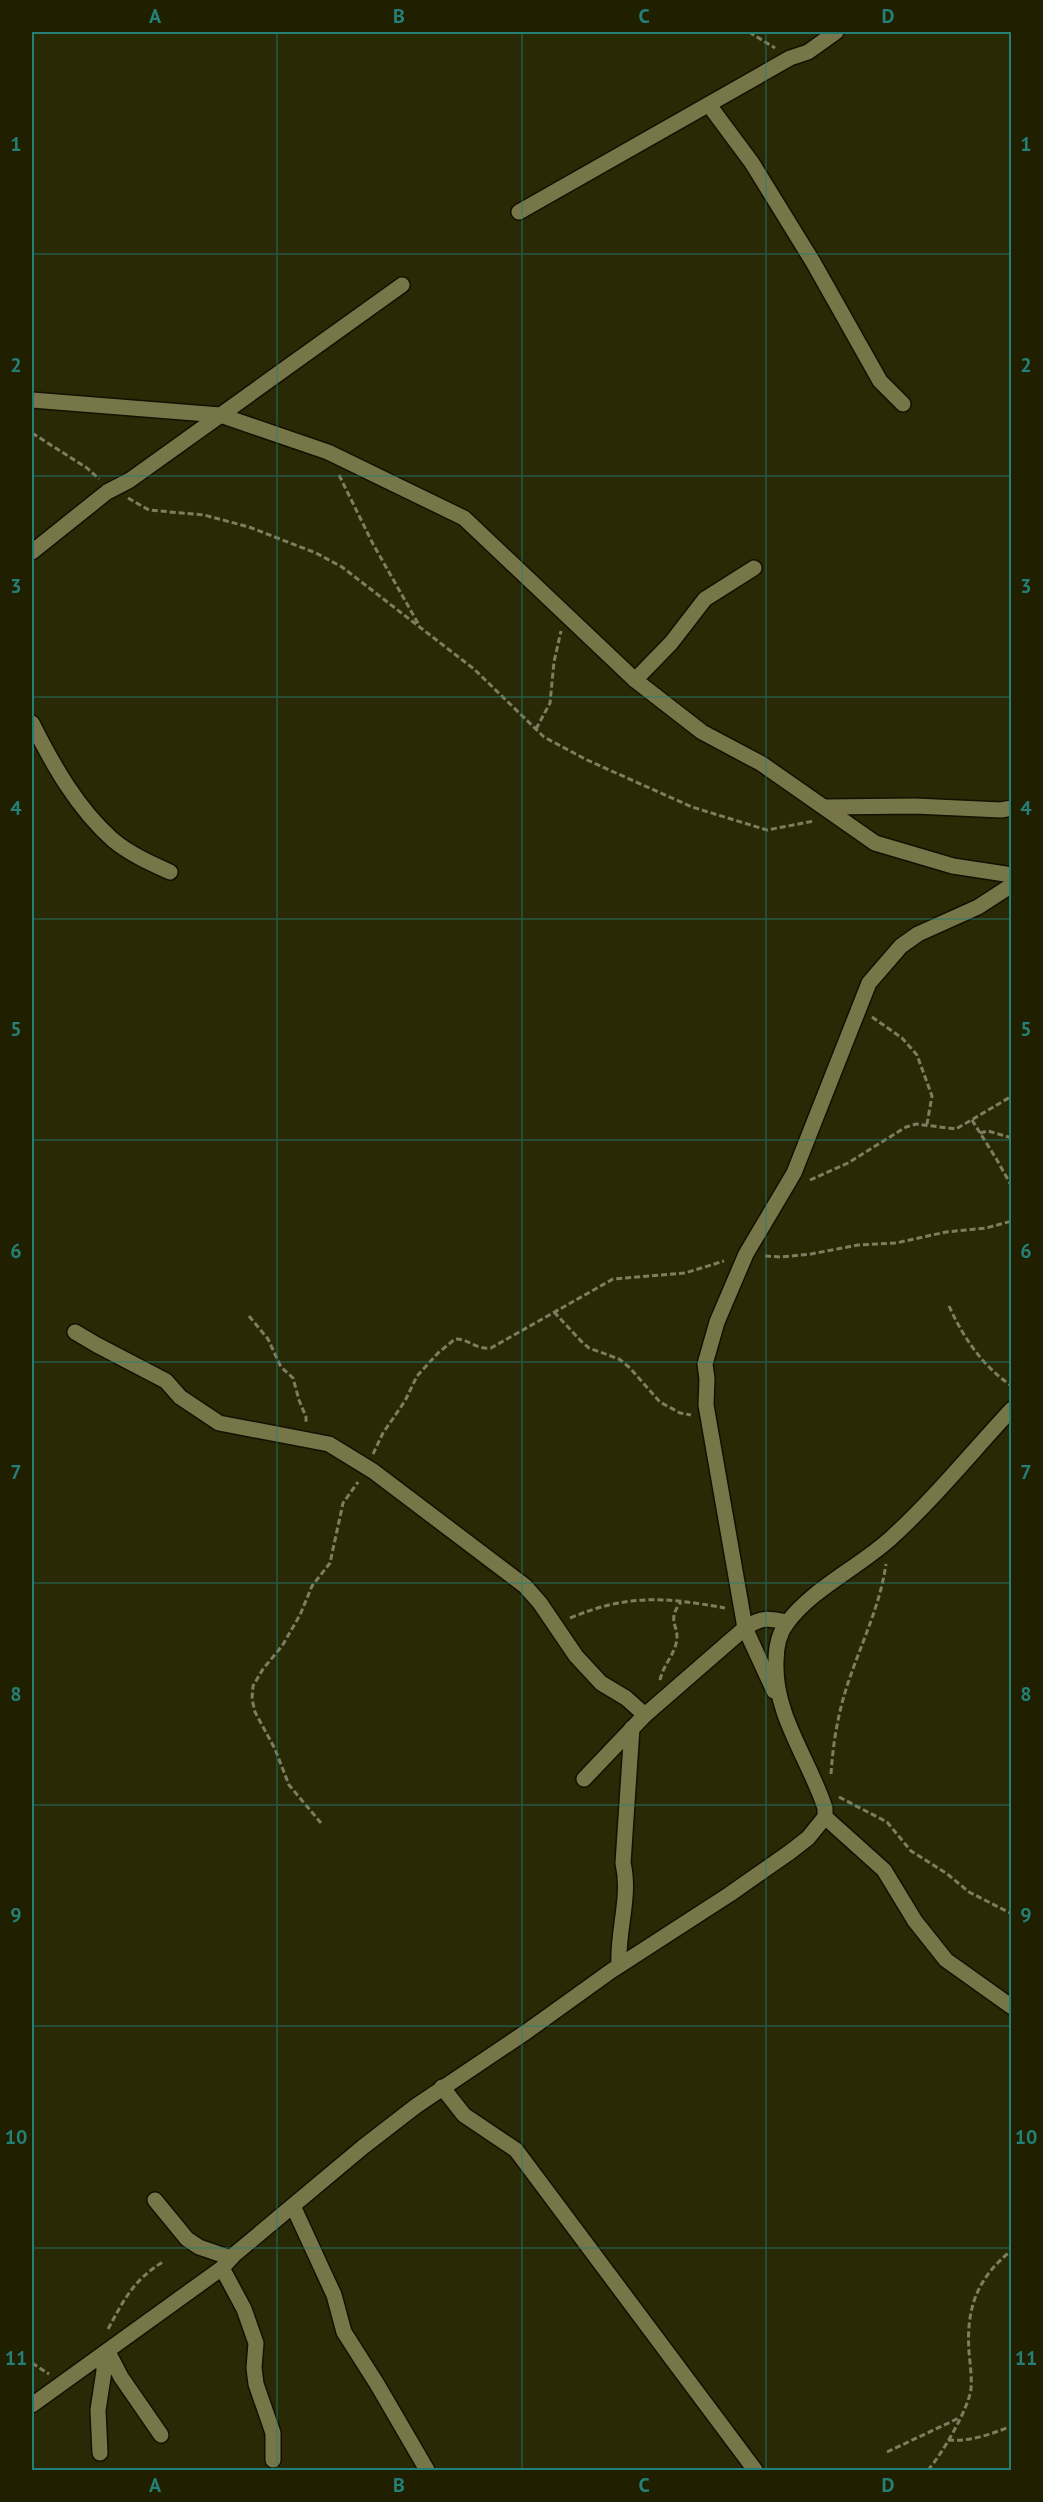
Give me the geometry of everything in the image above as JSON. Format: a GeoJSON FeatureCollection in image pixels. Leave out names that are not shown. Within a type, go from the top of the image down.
{"type":"FeatureCollection","features":[{"type":"Feature","properties":{"kind":"street"},"geometry":{"type":"LineString","coordinates":[[519,212],[790,58],[808,52],[831,33]]}},
{"type":"Feature","properties":{"kind":"street"},"geometry":{"type":"LineString","coordinates":[[709,105],[759,172],[880,381],[903,404]]}},
{"type":"Feature","properties":{"kind":"street"},"geometry":{"type":"LineString","coordinates":[[32,565],[34,550],[113,489],[130,480],[402,285]]}},
{"type":"Feature","properties":{"kind":"street"},"geometry":{"type":"LineString","coordinates":[[32,400],[220,415],[328,452],[464,518],[635,680],[702,732],[762,764],[840,816],[875,843],[952,866],[1011,875]]}},
{"type":"Feature","properties":{"kind":"street"},"geometry":{"type":"LineString","coordinates":[[635,680],[671,643],[705,599],[754,567]]}},
{"type":"Feature","properties":{"kind":"street"},"geometry":{"type":"LineString","coordinates":[[32,723],[67,786],[92,817],[114,840],[136,856],[170,872]]}},
{"type":"Feature","properties":{"kind":"street"},"geometry":{"type":"LineString","coordinates":[[825,807],[915,806],[1001,810],[1011,808]]}},
{"type":"Feature","properties":{"kind":"street"},"geometry":{"type":"LineString","coordinates":[[32,2405],[226,2263],[371,2141],[442,2087],[526,2032],[619,1965],[730,1894],[790,1852],[808,1838],[825,1817],[824,1792],[745,1628],[708,1417],[705,1364],[717,1322],[747,1254],[794,1173],[869,983],[901,946],[918,934],[978,907],[1011,885]]}},
{"type":"Feature","properties":{"kind":"street"},"geometry":{"type":"LineString","coordinates":[[75,1332],[97,1346],[166,1381],[180,1397],[219,1423],[329,1444],[371,1469],[525,1586],[576,1656],[601,1683],[626,1698],[645,1715]]}},
{"type":"Feature","properties":{"kind":"street"},"geometry":{"type":"LineString","coordinates":[[783,1710],[777,1687],[776,1661],[778,1646],[787,1622],[820,1592],[889,1539],[933,1498],[1011,1409]]}},
{"type":"Feature","properties":{"kind":"street"},"geometry":{"type":"LineString","coordinates":[[584,1779],[645,1715],[745,1628],[758,1620],[772,1619],[787,1622]]}},
{"type":"Feature","properties":{"kind":"street"},"geometry":{"type":"LineString","coordinates":[[619,1965],[618,1948],[626,1891],[623,1863],[632,1728]]}},
{"type":"Feature","properties":{"kind":"street"},"geometry":{"type":"LineString","coordinates":[[825,1817],[884,1870],[915,1922],[946,1960],[1011,2007]]}},
{"type":"Feature","properties":{"kind":"street"},"geometry":{"type":"LineString","coordinates":[[442,2087],[464,2115],[516,2151],[755,2470]]}},
{"type":"Feature","properties":{"kind":"street"},"geometry":{"type":"LineString","coordinates":[[155,2200],[187,2240],[226,2263],[256,2343],[254,2368],[256,2384],[273,2433],[273,2460]]}},
{"type":"Feature","properties":{"kind":"street"},"geometry":{"type":"LineString","coordinates":[[293,2205],[334,2295],[344,2332],[427,2470]]}},
{"type":"Feature","properties":{"kind":"street"},"geometry":{"type":"LineString","coordinates":[[103,2355],[161,2435]]}},
{"type":"Feature","properties":{"kind":"street"},"geometry":{"type":"LineString","coordinates":[[100,2453],[98,2410],[104,2371],[103,2355]]}},
{"type":"Feature","properties":{"kind":"path"},"geometry":{"type":"LineString","coordinates":[[749,32],[790,58]]}},
{"type":"Feature","properties":{"kind":"path"},"geometry":{"type":"LineString","coordinates":[[32,433],[87,468],[134,503],[149,510],[185,512],[249,526],[316,553],[342,567],[474,669],[536,729],[562,748],[692,807],[767,830],[840,816]]}},
{"type":"Feature","properties":{"kind":"path"},"geometry":{"type":"LineString","coordinates":[[328,452],[378,554],[420,627]]}},
{"type":"Feature","properties":{"kind":"path"},"geometry":{"type":"LineString","coordinates":[[536,729],[550,704],[554,662],[562,629]]}},
{"type":"Feature","properties":{"kind":"path"},"geometry":{"type":"LineString","coordinates":[[857,1011],[889,1027],[910,1045],[917,1055],[932,1096],[927,1124]]}},
{"type":"Feature","properties":{"kind":"path"},"geometry":{"type":"LineString","coordinates":[[806,1182],[848,1163],[906,1127],[927,1124],[945,1129],[956,1129],[1011,1096]]}},
{"type":"Feature","properties":{"kind":"path"},"geometry":{"type":"LineString","coordinates":[[972,1120],[1011,1187]]}},
{"type":"Feature","properties":{"kind":"path"},"geometry":{"type":"LineString","coordinates":[[980,1133],[988,1131],[1011,1138]]}},
{"type":"Feature","properties":{"kind":"path"},"geometry":{"type":"LineString","coordinates":[[321,1823],[289,1785],[275,1749],[255,1712],[252,1699],[253,1686],[263,1669],[282,1646],[300,1615],[312,1586],[330,1563],[340,1513],[346,1497],[371,1469],[373,1454],[382,1433],[405,1401],[417,1376],[438,1353],[459,1338],[473,1347],[491,1348],[613,1280],[685,1273],[747,1254],[781,1257],[811,1254],[858,1245],[896,1243],[946,1232],[986,1228],[1011,1221]]}},
{"type":"Feature","properties":{"kind":"path"},"geometry":{"type":"LineString","coordinates":[[949,1306],[974,1350],[994,1373],[1011,1386]]}},
{"type":"Feature","properties":{"kind":"path"},"geometry":{"type":"LineString","coordinates":[[554,1312],[580,1341],[619,1359],[630,1368],[660,1402],[680,1413],[708,1417]]}},
{"type":"Feature","properties":{"kind":"path"},"geometry":{"type":"LineString","coordinates":[[249,1316],[268,1339],[281,1367],[295,1383],[298,1400],[306,1417],[301,1437]]}},
{"type":"Feature","properties":{"kind":"path"},"geometry":{"type":"LineString","coordinates":[[889,1539],[878,1597],[841,1707],[824,1792],[887,1822],[911,1851],[946,1873],[969,1892],[1011,1914]]}},
{"type":"Feature","properties":{"kind":"path"},"geometry":{"type":"LineString","coordinates":[[554,1624],[614,1602],[647,1599],[742,1611]]}},
{"type":"Feature","properties":{"kind":"path"},"geometry":{"type":"LineString","coordinates":[[660,1702],[661,1676],[677,1639],[672,1617],[681,1602]]}},
{"type":"Feature","properties":{"kind":"path"},"geometry":{"type":"LineString","coordinates":[[928,2470],[941,2456],[970,2391],[972,2370],[969,2328],[974,2298],[983,2278],[996,2262],[1011,2250]]}},
{"type":"Feature","properties":{"kind":"path"},"geometry":{"type":"LineString","coordinates":[[103,2355],[104,2336],[130,2289],[148,2271],[163,2262]]}},
{"type":"Feature","properties":{"kind":"path"},"geometry":{"type":"LineString","coordinates":[[887,2452],[959,2417]]}},
{"type":"Feature","properties":{"kind":"path"},"geometry":{"type":"LineString","coordinates":[[948,2440],[973,2439],[1011,2426]]}}]}
